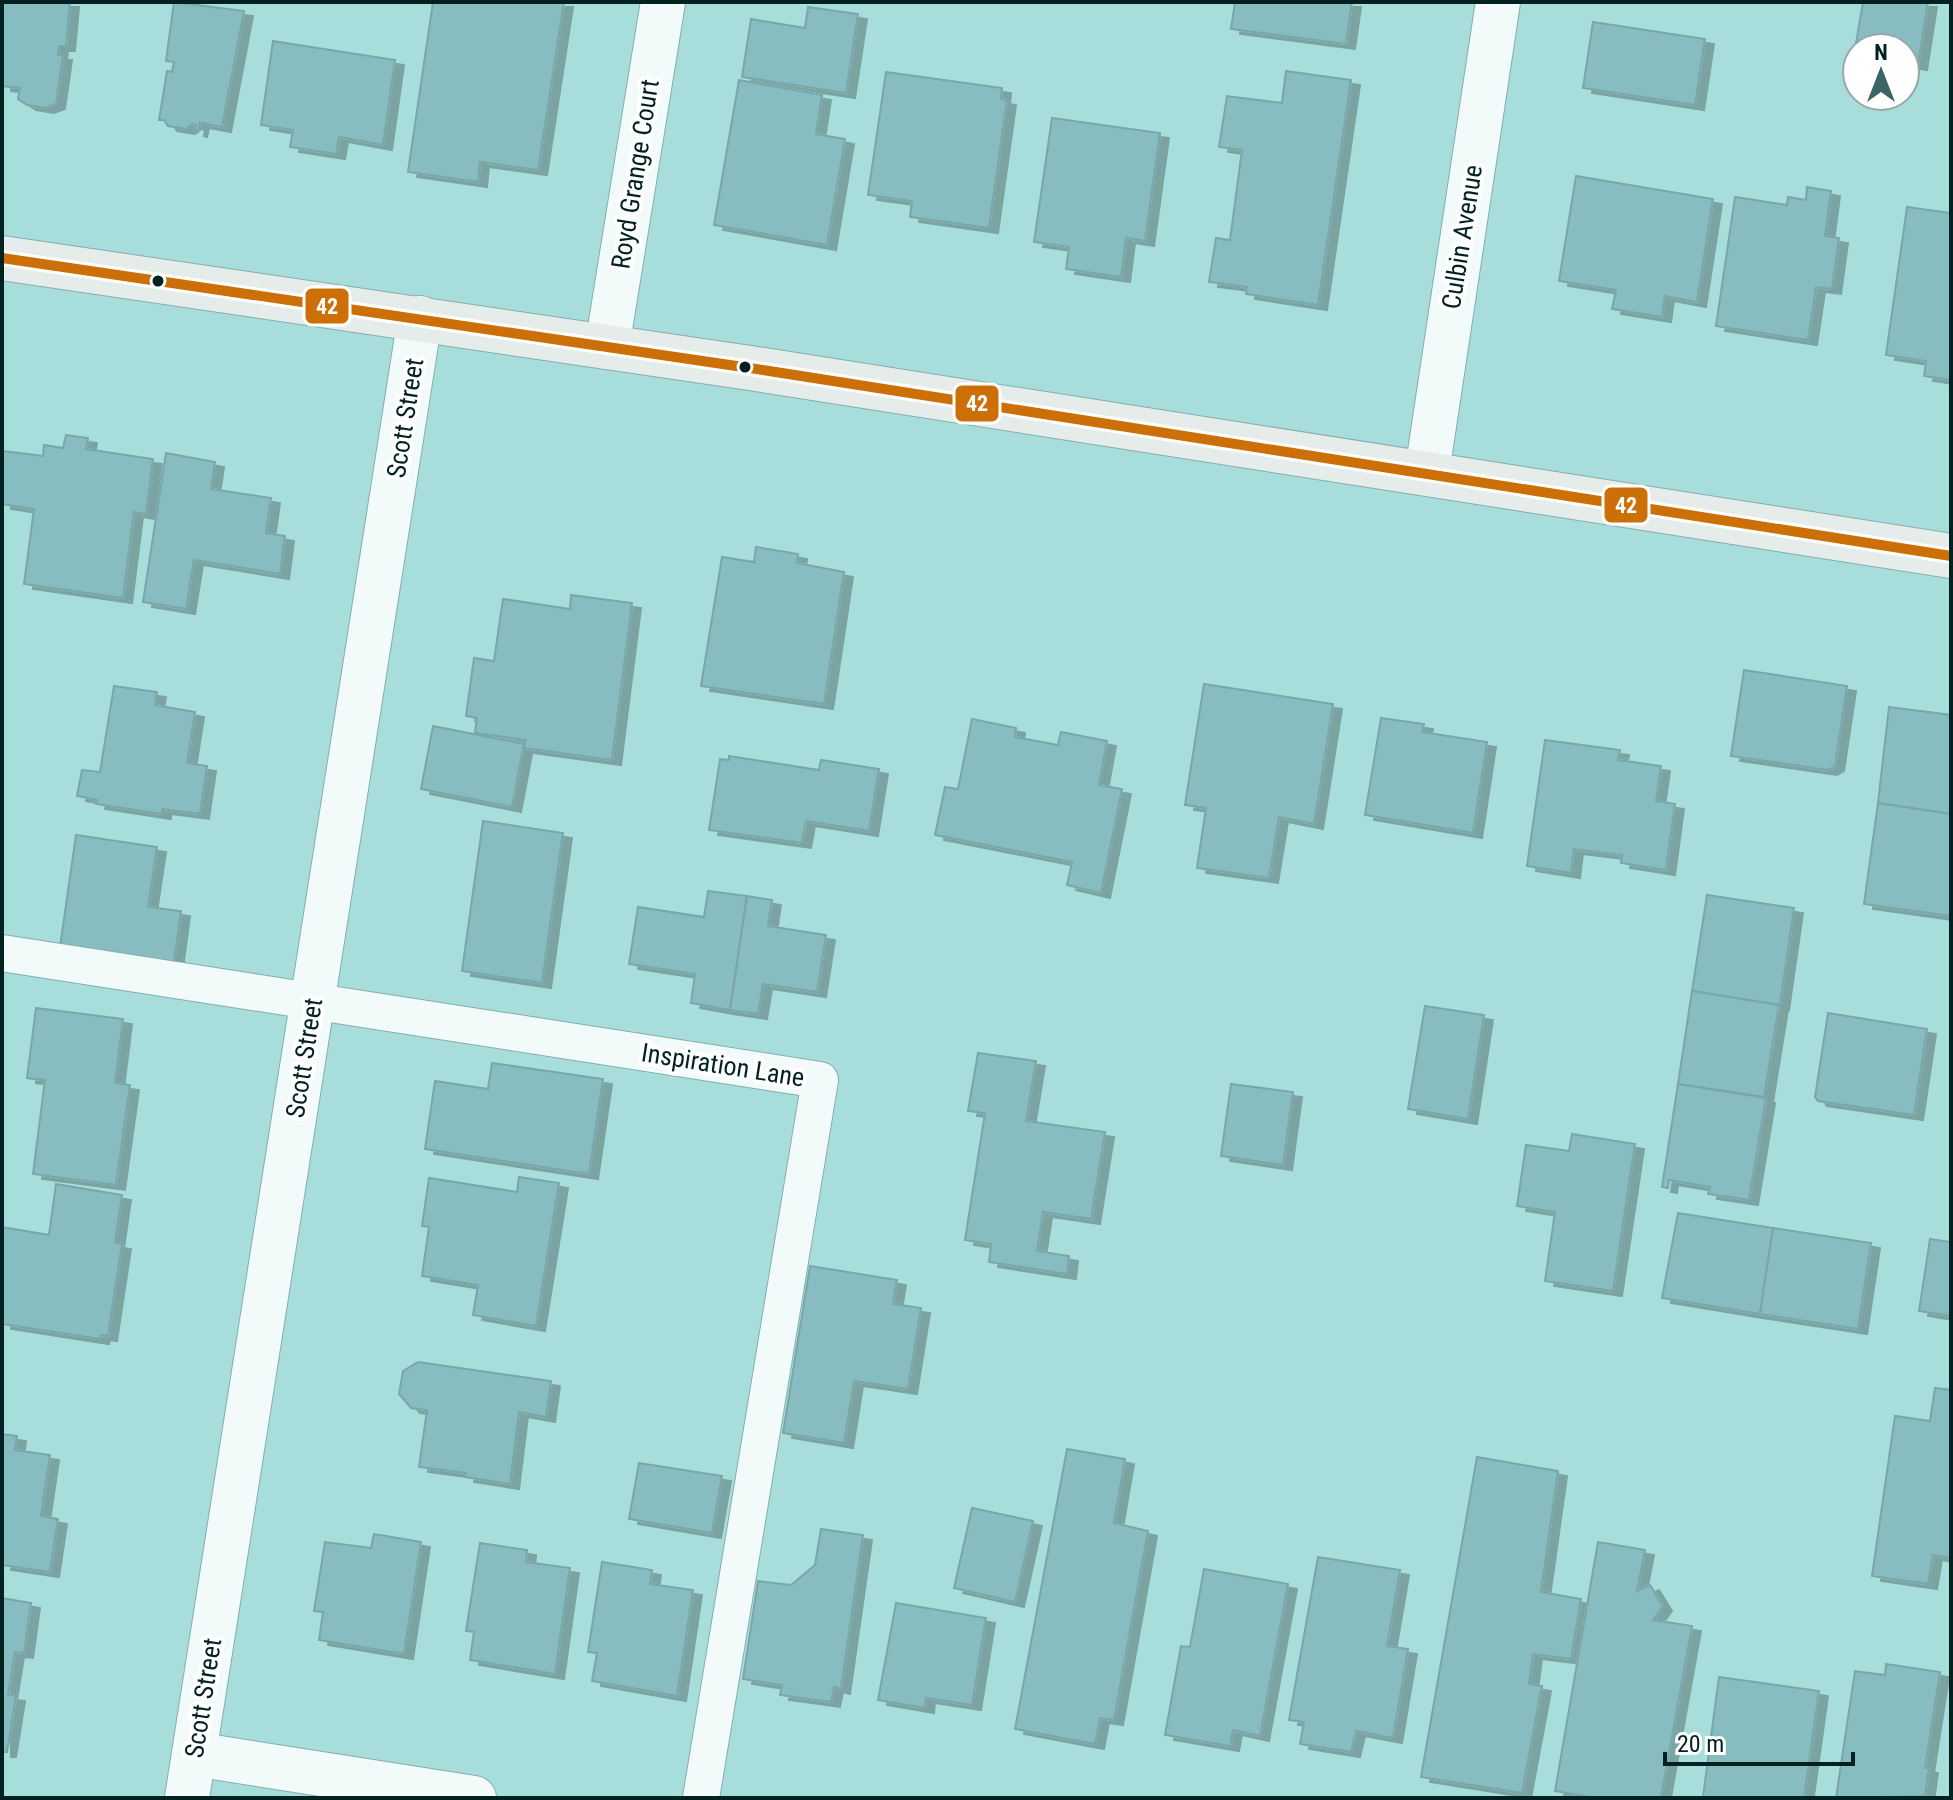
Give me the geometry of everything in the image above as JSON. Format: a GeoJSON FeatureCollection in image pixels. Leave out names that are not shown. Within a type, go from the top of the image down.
{"type":"FeatureCollection","features":[{"type":"Feature","properties":{"kind":"street","name":"Royd Grange Court"},"geometry":{"type":"LineString","coordinates":[[607,347],[663,2]]}},
{"type":"Feature","properties":{"kind":"street","name":"Culbin Avenue"},"geometry":{"type":"LineString","coordinates":[[1427,472],[1498,2]]}},
{"type":"Feature","properties":{"kind":"street"},"geometry":{"type":"LineString","coordinates":[[2,258],[420,318],[1427,472],[1951,556]]}},
{"type":"Feature","properties":{"kind":"street","name":"Scott Street"},"geometry":{"type":"LineString","coordinates":[[187,1798],[420,318]]}},
{"type":"Feature","properties":{"kind":"street"},"geometry":{"type":"LineString","coordinates":[[194,1754],[474,1798]]}},
{"type":"Feature","properties":{"kind":"lane","name":"Inspiration Lane"},"geometry":{"type":"LineString","coordinates":[[2,953],[820,1080],[701,1798]]}},
{"type":"Feature","properties":{"kind":"building"},"geometry":{"type":"Polygon","coordinates":[[[2,2],[70,2],[66,46],[59,46],[58,55],[63,55],[56,104],[45,108],[27,105],[18,99],[20,88],[2,86],[2,2]]]}},
{"type":"Feature","properties":{"kind":"building"},"geometry":{"type":"Polygon","coordinates":[[[174,2],[244,11],[222,127],[200,123],[198,132],[195,131],[196,125],[192,124],[186,129],[168,126],[164,120],[159,120],[167,71],[172,72],[174,62],[166,61],[174,2]]]}},
{"type":"Feature","properties":{"kind":"building"},"geometry":{"type":"Polygon","coordinates":[[[433,2],[564,2],[538,170],[480,162],[478,182],[408,172],[433,2]]]}},
{"type":"Feature","properties":{"kind":"building"},"geometry":{"type":"Polygon","coordinates":[[[1235,2],[1352,2],[1346,44],[1231,29],[1235,2]]]}},
{"type":"Feature","properties":{"kind":"building"},"geometry":{"type":"Polygon","coordinates":[[[1863,2],[1928,2],[1921,46],[1921,32],[1858,32],[1863,2]]]}},
{"type":"Feature","properties":{"kind":"building"},"geometry":{"type":"Polygon","coordinates":[[[808,7],[858,14],[846,93],[742,77],[751,19],[805,28],[808,7]]]}},
{"type":"Feature","properties":{"kind":"building"},"geometry":{"type":"Polygon","coordinates":[[[1593,22],[1705,39],[1695,105],[1583,88],[1593,22]]]}},
{"type":"Feature","properties":{"kind":"building"},"geometry":{"type":"Polygon","coordinates":[[[273,41],[395,60],[383,145],[339,137],[336,154],[290,147],[293,130],[261,125],[273,41]]]}},
{"type":"Feature","properties":{"kind":"building"},"geometry":{"type":"Polygon","coordinates":[[[1286,71],[1351,80],[1318,305],[1246,294],[1247,287],[1209,282],[1216,238],[1230,240],[1242,150],[1219,147],[1227,96],[1282,103],[1286,71]]]}},
{"type":"Feature","properties":{"kind":"building"},"geometry":{"type":"Polygon","coordinates":[[[886,72],[1002,88],[1001,99],[1007,100],[989,228],[910,217],[912,201],[868,195],[886,72]]]}},
{"type":"Feature","properties":{"kind":"building"},"geometry":{"type":"Polygon","coordinates":[[[739,80],[822,95],[816,134],[845,139],[827,245],[714,225],[739,80]]]}},
{"type":"Feature","properties":{"kind":"building"},"geometry":{"type":"Polygon","coordinates":[[[1052,118],[1160,133],[1145,241],[1126,238],[1121,277],[1066,269],[1069,247],[1034,242],[1052,118]]]}},
{"type":"Feature","properties":{"kind":"building"},"geometry":{"type":"Polygon","coordinates":[[[1576,176],[1713,199],[1697,302],[1665,296],[1662,317],[1612,309],[1616,290],[1559,281],[1576,176]]]}},
{"type":"Feature","properties":{"kind":"building"},"geometry":{"type":"Polygon","coordinates":[[[1807,187],[1831,191],[1825,236],[1839,238],[1832,289],[1816,287],[1808,340],[1716,326],[1735,197],[1787,205],[1788,197],[1806,200],[1807,187]]]}},
{"type":"Feature","properties":{"kind":"building"},"geometry":{"type":"Polygon","coordinates":[[[1907,207],[1951,213],[1951,380],[1924,376],[1926,361],[1886,355],[1907,207]]]}},
{"type":"Feature","properties":{"kind":"building"},"geometry":{"type":"Polygon","coordinates":[[[66,435],[88,438],[86,449],[153,459],[146,514],[134,512],[123,598],[24,584],[34,509],[2,504],[2,451],[43,456],[44,445],[63,448],[66,435]]]}},
{"type":"Feature","properties":{"kind":"building"},"geometry":{"type":"Polygon","coordinates":[[[166,453],[215,462],[211,489],[271,498],[266,533],[285,536],[280,574],[194,560],[186,609],[143,602],[166,453]]]}},
{"type":"Feature","properties":{"kind":"building"},"geometry":{"type":"Polygon","coordinates":[[[756,547],[798,554],[797,563],[844,572],[824,704],[701,686],[722,557],[754,562],[756,547]]]}},
{"type":"Feature","properties":{"kind":"building"},"geometry":{"type":"Polygon","coordinates":[[[571,595],[632,603],[612,760],[524,748],[526,740],[475,733],[477,718],[466,716],[474,658],[494,661],[503,599],[570,609],[571,595]]]}},
{"type":"Feature","properties":{"kind":"building"},"geometry":{"type":"Polygon","coordinates":[[[1744,670],[1847,686],[1835,766],[1828,770],[1731,756],[1744,670]]]}},
{"type":"Feature","properties":{"kind":"building"},"geometry":{"type":"Polygon","coordinates":[[[1204,684],[1333,704],[1314,824],[1279,817],[1269,878],[1197,868],[1206,808],[1185,805],[1204,684]]]}},
{"type":"Feature","properties":{"kind":"building"},"geometry":{"type":"Polygon","coordinates":[[[114,686],[157,692],[155,705],[195,712],[187,763],[207,766],[200,814],[162,809],[162,814],[96,804],[97,800],[77,796],[82,770],[100,772],[114,686]]]}},
{"type":"Feature","properties":{"kind":"building"},"geometry":{"type":"Polygon","coordinates":[[[1889,707],[1951,715],[1951,814],[1878,803],[1889,707]]]}},
{"type":"Feature","properties":{"kind":"building"},"geometry":{"type":"Polygon","coordinates":[[[1381,718],[1424,724],[1422,732],[1487,742],[1473,833],[1365,815],[1381,718]]]}},
{"type":"Feature","properties":{"kind":"building"},"geometry":{"type":"Polygon","coordinates":[[[972,719],[1016,728],[1015,737],[1058,745],[1061,732],[1107,741],[1099,785],[1122,789],[1101,893],[1067,885],[1072,862],[935,835],[945,787],[958,789],[972,719]]]}},
{"type":"Feature","properties":{"kind":"building"},"geometry":{"type":"Polygon","coordinates":[[[433,726],[524,744],[512,807],[421,789],[433,726]]]}},
{"type":"Feature","properties":{"kind":"building"},"geometry":{"type":"Polygon","coordinates":[[[1545,740],[1620,750],[1618,760],[1661,766],[1656,801],[1675,804],[1666,870],[1621,863],[1622,855],[1574,849],[1571,873],[1527,866],[1545,740]]]}},
{"type":"Feature","properties":{"kind":"building"},"geometry":{"type":"Polygon","coordinates":[[[729,756],[819,770],[821,760],[879,769],[869,831],[806,821],[802,843],[709,830],[720,759],[729,760],[729,756]]]}},
{"type":"Feature","properties":{"kind":"building"},"geometry":{"type":"Polygon","coordinates":[[[1878,803],[1951,814],[1951,916],[1864,904],[1878,803]]]}},
{"type":"Feature","properties":{"kind":"building"},"geometry":{"type":"Polygon","coordinates":[[[483,821],[563,833],[542,983],[462,971],[483,821]]]}},
{"type":"Feature","properties":{"kind":"building"},"geometry":{"type":"Polygon","coordinates":[[[76,835],[157,847],[148,907],[181,911],[174,963],[60,947],[76,835]]]}},
{"type":"Feature","properties":{"kind":"building"},"geometry":{"type":"Polygon","coordinates":[[[708,891],[747,896],[730,1010],[691,1003],[695,974],[629,964],[638,907],[704,917],[708,891]]]}},
{"type":"Feature","properties":{"kind":"building"},"geometry":{"type":"Polygon","coordinates":[[[1707,895],[1794,908],[1780,1005],[1692,991],[1707,895]]]}},
{"type":"Feature","properties":{"kind":"building"},"geometry":{"type":"Polygon","coordinates":[[[747,896],[772,900],[768,926],[826,935],[817,992],[763,984],[758,1014],[730,1010],[747,896]]]}},
{"type":"Feature","properties":{"kind":"building"},"geometry":{"type":"Polygon","coordinates":[[[1692,991],[1779,1005],[1764,1097],[1678,1084],[1692,991]]]}},
{"type":"Feature","properties":{"kind":"building"},"geometry":{"type":"Polygon","coordinates":[[[1425,1006],[1484,1015],[1468,1119],[1408,1109],[1425,1006]]]}},
{"type":"Feature","properties":{"kind":"building"},"geometry":{"type":"Polygon","coordinates":[[[36,1008],[123,1019],[115,1083],[130,1085],[116,1185],[33,1174],[45,1080],[27,1078],[36,1008]]]}},
{"type":"Feature","properties":{"kind":"building"},"geometry":{"type":"Polygon","coordinates":[[[1828,1013],[1927,1029],[1914,1115],[1818,1101],[1815,1097],[1828,1013]]]}},
{"type":"Feature","properties":{"kind":"building"},"geometry":{"type":"Polygon","coordinates":[[[978,1053],[1036,1061],[1026,1121],[1105,1132],[1091,1219],[1043,1212],[1037,1251],[1069,1256],[1067,1274],[989,1262],[991,1244],[965,1240],[985,1113],[968,1111],[978,1053]]]}},
{"type":"Feature","properties":{"kind":"building"},"geometry":{"type":"Polygon","coordinates":[[[492,1063],[603,1079],[589,1174],[425,1149],[435,1081],[488,1089],[492,1063]]]}},
{"type":"Feature","properties":{"kind":"building"},"geometry":{"type":"Polygon","coordinates":[[[1231,1084],[1293,1092],[1283,1165],[1221,1156],[1231,1084]]]}},
{"type":"Feature","properties":{"kind":"building"},"geometry":{"type":"Polygon","coordinates":[[[1678,1084],[1766,1098],[1749,1200],[1708,1194],[1710,1187],[1669,1180],[1668,1188],[1662,1187],[1678,1084]]]}},
{"type":"Feature","properties":{"kind":"building"},"geometry":{"type":"Polygon","coordinates":[[[1572,1134],[1635,1144],[1613,1291],[1545,1281],[1555,1212],[1517,1206],[1526,1145],[1569,1151],[1572,1134]]]}},
{"type":"Feature","properties":{"kind":"building"},"geometry":{"type":"Polygon","coordinates":[[[519,1177],[559,1183],[536,1326],[473,1315],[478,1285],[422,1276],[429,1227],[422,1226],[429,1178],[517,1192],[519,1177]]]}},
{"type":"Feature","properties":{"kind":"building"},"geometry":{"type":"Polygon","coordinates":[[[56,1184],[122,1195],[115,1243],[122,1244],[108,1336],[101,1335],[100,1339],[2,1324],[2,1227],[49,1235],[56,1184]]]}},
{"type":"Feature","properties":{"kind":"building"},"geometry":{"type":"Polygon","coordinates":[[[1678,1213],[1773,1228],[1760,1314],[1662,1298],[1678,1213]]]}},
{"type":"Feature","properties":{"kind":"building"},"geometry":{"type":"Polygon","coordinates":[[[1773,1228],[1871,1243],[1858,1329],[1760,1314],[1773,1228]]]}},
{"type":"Feature","properties":{"kind":"building"},"geometry":{"type":"Polygon","coordinates":[[[1930,1239],[1951,1242],[1951,1316],[1919,1311],[1930,1239]]]}},
{"type":"Feature","properties":{"kind":"building"},"geometry":{"type":"Polygon","coordinates":[[[810,1266],[897,1280],[893,1304],[921,1308],[908,1389],[854,1381],[844,1443],[783,1433],[810,1266]]]}},
{"type":"Feature","properties":{"kind":"building"},"geometry":{"type":"Polygon","coordinates":[[[418,1362],[551,1381],[546,1417],[519,1412],[510,1484],[465,1477],[466,1473],[419,1467],[427,1410],[411,1408],[399,1394],[403,1371],[418,1362]]]}},
{"type":"Feature","properties":{"kind":"building"},"geometry":{"type":"Polygon","coordinates":[[[1935,1388],[1951,1390],[1951,1558],[1933,1555],[1928,1584],[1872,1576],[1895,1416],[1930,1421],[1935,1388]]]}},
{"type":"Feature","properties":{"kind":"building"},"geometry":{"type":"Polygon","coordinates":[[[2,1434],[17,1436],[15,1450],[50,1455],[41,1516],[58,1519],[50,1572],[2,1565],[2,1434]]]}},
{"type":"Feature","properties":{"kind":"building"},"geometry":{"type":"Polygon","coordinates":[[[1067,1449],[1125,1459],[1114,1523],[1148,1531],[1114,1720],[1100,1718],[1095,1744],[1015,1729],[1067,1449]]]}},
{"type":"Feature","properties":{"kind":"building"},"geometry":{"type":"Polygon","coordinates":[[[1477,1457],[1558,1471],[1541,1592],[1581,1599],[1571,1659],[1533,1654],[1529,1684],[1542,1686],[1522,1793],[1421,1777],[1477,1457]]]}},
{"type":"Feature","properties":{"kind":"building"},"geometry":{"type":"Polygon","coordinates":[[[639,1463],[722,1476],[712,1533],[629,1519],[639,1463]]]}},
{"type":"Feature","properties":{"kind":"building"},"geometry":{"type":"Polygon","coordinates":[[[972,1508],[1033,1521],[1015,1602],[954,1588],[972,1508]]]}},
{"type":"Feature","properties":{"kind":"building"},"geometry":{"type":"Polygon","coordinates":[[[821,1529],[863,1535],[841,1689],[834,1687],[831,1702],[780,1695],[782,1685],[743,1679],[758,1581],[791,1585],[815,1565],[821,1529]]]}},
{"type":"Feature","properties":{"kind":"building"},"geometry":{"type":"Polygon","coordinates":[[[374,1534],[421,1542],[404,1654],[319,1640],[323,1612],[314,1611],[325,1542],[371,1548],[374,1534]]]}},
{"type":"Feature","properties":{"kind":"building"},"geometry":{"type":"Polygon","coordinates":[[[1598,1542],[1645,1550],[1637,1591],[1650,1585],[1663,1606],[1653,1620],[1692,1626],[1661,1798],[1596,1798],[1555,1791],[1598,1542]]]}},
{"type":"Feature","properties":{"kind":"building"},"geometry":{"type":"Polygon","coordinates":[[[480,1543],[527,1550],[526,1562],[570,1568],[555,1674],[470,1660],[474,1632],[466,1631],[480,1543]]]}},
{"type":"Feature","properties":{"kind":"building"},"geometry":{"type":"Polygon","coordinates":[[[1318,1557],[1400,1570],[1387,1646],[1408,1649],[1393,1738],[1356,1731],[1351,1752],[1300,1744],[1304,1722],[1289,1720],[1318,1557]]]}},
{"type":"Feature","properties":{"kind":"building"},"geometry":{"type":"Polygon","coordinates":[[[602,1562],[652,1570],[650,1584],[693,1590],[677,1696],[592,1681],[597,1653],[588,1652],[602,1562]]]}},
{"type":"Feature","properties":{"kind":"building"},"geometry":{"type":"Polygon","coordinates":[[[1204,1569],[1288,1584],[1260,1736],[1233,1730],[1230,1746],[1165,1735],[1181,1646],[1190,1647],[1204,1569]]]}},
{"type":"Feature","properties":{"kind":"building"},"geometry":{"type":"Polygon","coordinates":[[[2,1598],[31,1603],[24,1653],[15,1652],[8,1695],[16,1696],[7,1752],[2,1752],[2,1598]]]}},
{"type":"Feature","properties":{"kind":"building"},"geometry":{"type":"Polygon","coordinates":[[[896,1603],[986,1618],[972,1705],[926,1698],[925,1708],[878,1700],[896,1603]]]}},
{"type":"Feature","properties":{"kind":"building"},"geometry":{"type":"Polygon","coordinates":[[[1886,1664],[1940,1672],[1925,1768],[1929,1768],[1925,1796],[1836,1798],[1855,1671],[1885,1675],[1886,1664]]]}},
{"type":"Feature","properties":{"kind":"building"},"geometry":{"type":"Polygon","coordinates":[[[1719,1677],[1819,1691],[1804,1798],[1703,1797],[1719,1677]]]}},
{"type":"Feature","properties":{"kind":"transit line","name":"42"},"geometry":{"type":"LineString","coordinates":[[2,258],[750,368],[1951,556]]}}]}
